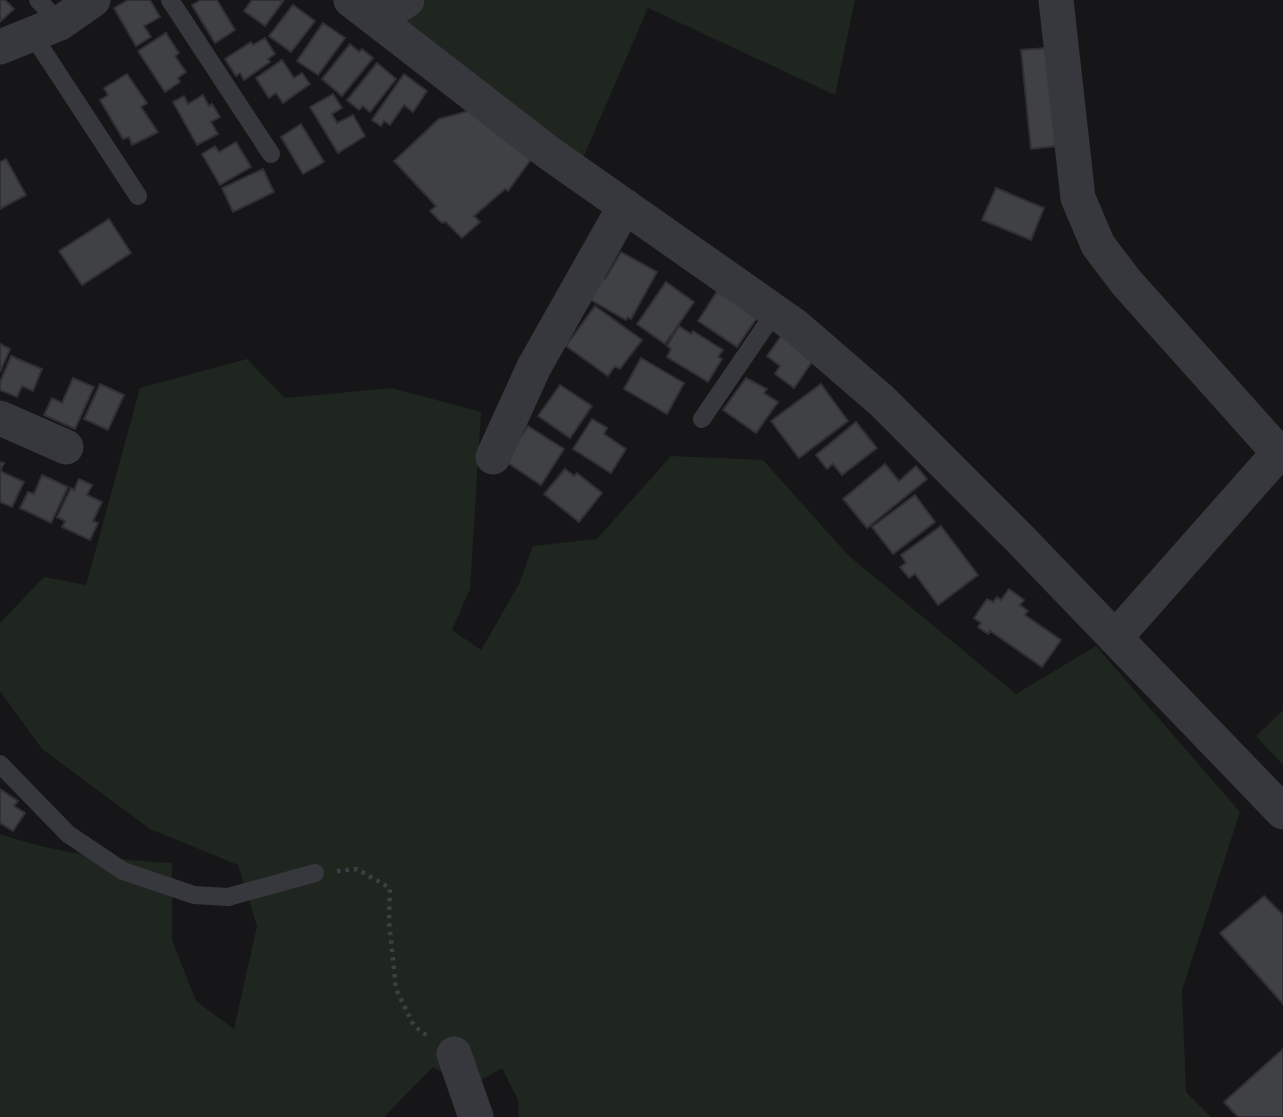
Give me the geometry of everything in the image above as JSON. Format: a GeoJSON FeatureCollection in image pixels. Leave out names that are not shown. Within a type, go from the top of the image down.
{"type":"FeatureCollection","features":[{"type":"Feature","properties":{"kind":"street"},"geometry":{"type":"LineString","coordinates":[[0,47],[44,19],[93,0]]}},
{"type":"Feature","properties":{"kind":"street"},"geometry":{"type":"LineString","coordinates":[[364,10],[407,0]]}},
{"type":"Feature","properties":{"kind":"street"},"geometry":{"type":"LineString","coordinates":[[1056,0],[1078,198],[1098,245],[1126,282],[1281,451],[1115,638]]}},
{"type":"Feature","properties":{"kind":"street"},"geometry":{"type":"LineString","coordinates":[[364,10],[550,153],[794,325],[882,401],[1022,541],[1283,812]]}},
{"type":"Feature","properties":{"kind":"street"},"geometry":{"type":"LineString","coordinates":[[492,457],[534,367],[625,206]]}},
{"type":"Feature","properties":{"kind":"street"},"geometry":{"type":"LineString","coordinates":[[0,418],[66,447]]}},
{"type":"Feature","properties":{"kind":"street"},"geometry":{"type":"LineString","coordinates":[[454,1054],[476,1117]]}},
{"type":"Feature","properties":{"kind":"lane"},"geometry":{"type":"LineString","coordinates":[[170,0],[271,154]]}},
{"type":"Feature","properties":{"kind":"lane"},"geometry":{"type":"LineString","coordinates":[[44,19],[138,196]]}},
{"type":"Feature","properties":{"kind":"lane"},"geometry":{"type":"LineString","coordinates":[[702,419],[775,312]]}},
{"type":"Feature","properties":{"kind":"lane"},"geometry":{"type":"LineString","coordinates":[[0,764],[68,834],[122,871],[194,895],[228,897],[315,873]]}},
{"type":"Feature","properties":{"kind":"path"},"geometry":{"type":"LineString","coordinates":[[315,873],[357,869],[390,888],[389,921],[396,989],[414,1026],[454,1054]]}},
{"type":"Feature","properties":{"kind":"shaded area"},"geometry":{"type":"Polygon","coordinates":[[[427,0],[855,0],[835,95],[648,8],[582,160],[393,22],[427,0]]]}},
{"type":"Feature","properties":{"kind":"shaded area"},"geometry":{"type":"Polygon","coordinates":[[[247,359],[285,398],[392,388],[481,412],[470,589],[452,630],[481,650],[519,584],[533,546],[597,539],[671,456],[763,460],[849,556],[1016,694],[1096,646],[1240,812],[1182,990],[1186,1092],[1211,1117],[519,1117],[518,1100],[502,1068],[469,1087],[433,1067],[384,1117],[0,1117],[0,834],[85,854],[172,863],[172,940],[196,1001],[234,1029],[257,926],[238,865],[150,829],[42,749],[0,691],[0,623],[44,577],[86,585],[140,388],[247,359]]]}},
{"type":"Feature","properties":{"kind":"shaded area"},"geometry":{"type":"Polygon","coordinates":[[[1283,710],[1283,765],[1256,736],[1283,710]]]}},
{"type":"Feature","properties":{"kind":"building"},"geometry":{"type":"Polygon","coordinates":[[[0,0],[5,0],[14,9],[0,22],[0,0]]]}},
{"type":"Feature","properties":{"kind":"building"},"geometry":{"type":"Polygon","coordinates":[[[128,0],[150,0],[160,17],[144,26],[151,37],[136,46],[114,8],[128,0]]]}},
{"type":"Feature","properties":{"kind":"building"},"geometry":{"type":"Polygon","coordinates":[[[201,0],[217,0],[235,30],[215,43],[192,5],[201,0]]]}},
{"type":"Feature","properties":{"kind":"building"},"geometry":{"type":"Polygon","coordinates":[[[252,0],[284,0],[265,26],[244,11],[252,0]]]}},
{"type":"Feature","properties":{"kind":"building"},"geometry":{"type":"Polygon","coordinates":[[[293,5],[315,21],[291,52],[269,36],[293,5]]]}},
{"type":"Feature","properties":{"kind":"building"},"geometry":{"type":"Polygon","coordinates":[[[323,23],[345,38],[318,75],[297,61],[323,23]]]}},
{"type":"Feature","properties":{"kind":"building"},"geometry":{"type":"Polygon","coordinates":[[[166,33],[179,53],[175,56],[186,72],[178,78],[180,82],[165,92],[138,51],[166,33]]]}},
{"type":"Feature","properties":{"kind":"building"},"geometry":{"type":"Polygon","coordinates":[[[265,38],[275,54],[268,59],[270,62],[244,80],[240,73],[236,76],[225,59],[251,42],[253,45],[265,38]]]}},
{"type":"Feature","properties":{"kind":"building"},"geometry":{"type":"Polygon","coordinates":[[[350,44],[359,52],[362,49],[373,58],[342,96],[322,79],[350,44]]]}},
{"type":"Feature","properties":{"kind":"building"},"geometry":{"type":"Polygon","coordinates":[[[1047,48],[1056,146],[1031,149],[1021,50],[1047,48]]]}},
{"type":"Feature","properties":{"kind":"building"},"geometry":{"type":"Polygon","coordinates":[[[282,60],[294,78],[302,73],[310,84],[283,103],[276,93],[269,98],[256,78],[282,60]]]}},
{"type":"Feature","properties":{"kind":"building"},"geometry":{"type":"Polygon","coordinates":[[[377,63],[396,79],[370,112],[363,106],[359,110],[347,100],[377,63]]]}},
{"type":"Feature","properties":{"kind":"building"},"geometry":{"type":"Polygon","coordinates":[[[127,74],[147,103],[141,107],[158,132],[132,145],[129,137],[123,139],[100,100],[108,95],[104,88],[127,74]]]}},
{"type":"Feature","properties":{"kind":"building"},"geometry":{"type":"Polygon","coordinates":[[[404,74],[427,91],[413,112],[404,105],[390,125],[384,121],[381,126],[372,120],[404,74]]]}},
{"type":"Feature","properties":{"kind":"building"},"geometry":{"type":"Polygon","coordinates":[[[333,94],[342,108],[332,114],[337,123],[353,115],[365,136],[338,153],[310,107],[333,94]]]}},
{"type":"Feature","properties":{"kind":"building"},"geometry":{"type":"Polygon","coordinates":[[[203,95],[220,117],[211,122],[218,134],[197,145],[173,102],[184,96],[188,104],[203,95]]]}},
{"type":"Feature","properties":{"kind":"building"},"geometry":{"type":"Polygon","coordinates":[[[468,111],[532,158],[508,191],[505,189],[474,216],[480,222],[462,238],[430,211],[436,206],[394,161],[439,119],[468,111]]]}},
{"type":"Feature","properties":{"kind":"building"},"geometry":{"type":"Polygon","coordinates":[[[301,124],[324,162],[303,174],[281,137],[301,124]]]}},
{"type":"Feature","properties":{"kind":"building"},"geometry":{"type":"Polygon","coordinates":[[[236,142],[251,167],[220,185],[202,154],[215,146],[219,152],[236,142]]]}},
{"type":"Feature","properties":{"kind":"building"},"geometry":{"type":"Polygon","coordinates":[[[6,159],[26,195],[0,209],[0,162],[6,159]]]}},
{"type":"Feature","properties":{"kind":"building"},"geometry":{"type":"Polygon","coordinates":[[[263,169],[274,192],[233,212],[222,188],[263,169]]]}},
{"type":"Feature","properties":{"kind":"building"},"geometry":{"type":"Polygon","coordinates":[[[996,188],[1044,208],[1031,240],[982,220],[996,188]]]}},
{"type":"Feature","properties":{"kind":"building"},"geometry":{"type":"Polygon","coordinates":[[[109,219],[131,253],[82,285],[59,251],[109,219]]]}},
{"type":"Feature","properties":{"kind":"building"},"geometry":{"type":"Polygon","coordinates":[[[621,252],[657,272],[631,319],[628,317],[626,320],[589,299],[621,252]]]}},
{"type":"Feature","properties":{"kind":"building"},"geometry":{"type":"Polygon","coordinates":[[[666,282],[694,302],[665,344],[637,324],[666,282]]]}},
{"type":"Feature","properties":{"kind":"building"},"geometry":{"type":"Polygon","coordinates":[[[718,290],[758,316],[737,347],[698,321],[718,290]]]}},
{"type":"Feature","properties":{"kind":"building"},"geometry":{"type":"Polygon","coordinates":[[[595,306],[642,340],[620,369],[615,366],[608,376],[566,346],[595,306]]]}},
{"type":"Feature","properties":{"kind":"building"},"geometry":{"type":"Polygon","coordinates":[[[679,326],[691,334],[693,331],[723,350],[718,357],[722,359],[708,382],[667,357],[671,349],[667,346],[679,326]]]}},
{"type":"Feature","properties":{"kind":"building"},"geometry":{"type":"Polygon","coordinates":[[[781,336],[814,359],[794,388],[775,374],[780,366],[767,356],[781,336]]]}},
{"type":"Feature","properties":{"kind":"building"},"geometry":{"type":"Polygon","coordinates":[[[0,344],[10,349],[0,372],[0,344]]]}},
{"type":"Feature","properties":{"kind":"building"},"geometry":{"type":"Polygon","coordinates":[[[11,356],[42,369],[33,391],[22,386],[17,397],[0,390],[0,382],[11,356]]]}},
{"type":"Feature","properties":{"kind":"building"},"geometry":{"type":"Polygon","coordinates":[[[641,358],[684,383],[667,414],[624,389],[641,358]]]}},
{"type":"Feature","properties":{"kind":"building"},"geometry":{"type":"Polygon","coordinates":[[[73,378],[94,387],[75,429],[44,415],[52,398],[62,403],[73,378]]]}},
{"type":"Feature","properties":{"kind":"building"},"geometry":{"type":"Polygon","coordinates":[[[746,378],[767,389],[764,393],[778,402],[756,433],[723,410],[746,378]]]}},
{"type":"Feature","properties":{"kind":"building"},"geometry":{"type":"Polygon","coordinates":[[[100,384],[124,395],[108,430],[84,419],[100,384]]]}},
{"type":"Feature","properties":{"kind":"building"},"geometry":{"type":"Polygon","coordinates":[[[821,384],[848,421],[799,458],[771,421],[821,384]]]}},
{"type":"Feature","properties":{"kind":"building"},"geometry":{"type":"Polygon","coordinates":[[[560,385],[592,406],[570,438],[538,416],[560,385]]]}},
{"type":"Feature","properties":{"kind":"building"},"geometry":{"type":"Polygon","coordinates":[[[592,419],[607,428],[604,434],[626,449],[611,473],[573,449],[592,419]]]}},
{"type":"Feature","properties":{"kind":"building"},"geometry":{"type":"Polygon","coordinates":[[[856,422],[877,448],[842,475],[833,464],[827,469],[816,455],[856,422]]]}},
{"type":"Feature","properties":{"kind":"building"},"geometry":{"type":"Polygon","coordinates":[[[528,426],[564,449],[541,485],[505,461],[528,426]]]}},
{"type":"Feature","properties":{"kind":"building"},"geometry":{"type":"Polygon","coordinates":[[[885,464],[899,481],[916,466],[927,479],[867,528],[843,499],[885,464]]]}},
{"type":"Feature","properties":{"kind":"building"},"geometry":{"type":"Polygon","coordinates":[[[565,469],[574,476],[577,473],[602,493],[579,522],[544,494],[565,469]]]}},
{"type":"Feature","properties":{"kind":"building"},"geometry":{"type":"Polygon","coordinates":[[[0,471],[24,482],[12,507],[0,502],[0,471]]]}},
{"type":"Feature","properties":{"kind":"building"},"geometry":{"type":"Polygon","coordinates":[[[42,475],[68,487],[51,523],[20,508],[28,492],[34,494],[42,475]]]}},
{"type":"Feature","properties":{"kind":"building"},"geometry":{"type":"Polygon","coordinates":[[[79,479],[92,485],[87,495],[102,502],[93,521],[98,523],[90,540],[62,527],[65,521],[57,517],[71,488],[74,490],[79,479]]]}},
{"type":"Feature","properties":{"kind":"building"},"geometry":{"type":"Polygon","coordinates":[[[915,495],[935,522],[893,554],[872,527],[915,495]]]}},
{"type":"Feature","properties":{"kind":"building"},"geometry":{"type":"Polygon","coordinates":[[[941,526],[978,575],[938,605],[915,574],[909,578],[900,567],[906,563],[901,555],[941,526]]]}},
{"type":"Feature","properties":{"kind":"building"},"geometry":{"type":"Polygon","coordinates":[[[1009,589],[1024,600],[1020,605],[1028,611],[1025,615],[1061,640],[1042,667],[990,631],[988,634],[978,627],[981,623],[974,618],[987,599],[993,602],[997,597],[1001,600],[1009,589]]]}},
{"type":"Feature","properties":{"kind":"building"},"geometry":{"type":"Polygon","coordinates":[[[0,789],[18,801],[14,806],[25,813],[13,831],[0,823],[0,789]]]}},
{"type":"Feature","properties":{"kind":"building"},"geometry":{"type":"Polygon","coordinates":[[[1264,896],[1283,915],[1283,1004],[1220,933],[1264,896]]]}},
{"type":"Feature","properties":{"kind":"building"},"geometry":{"type":"Polygon","coordinates":[[[1283,1049],[1283,1117],[1238,1117],[1224,1102],[1283,1049]]]}}]}
